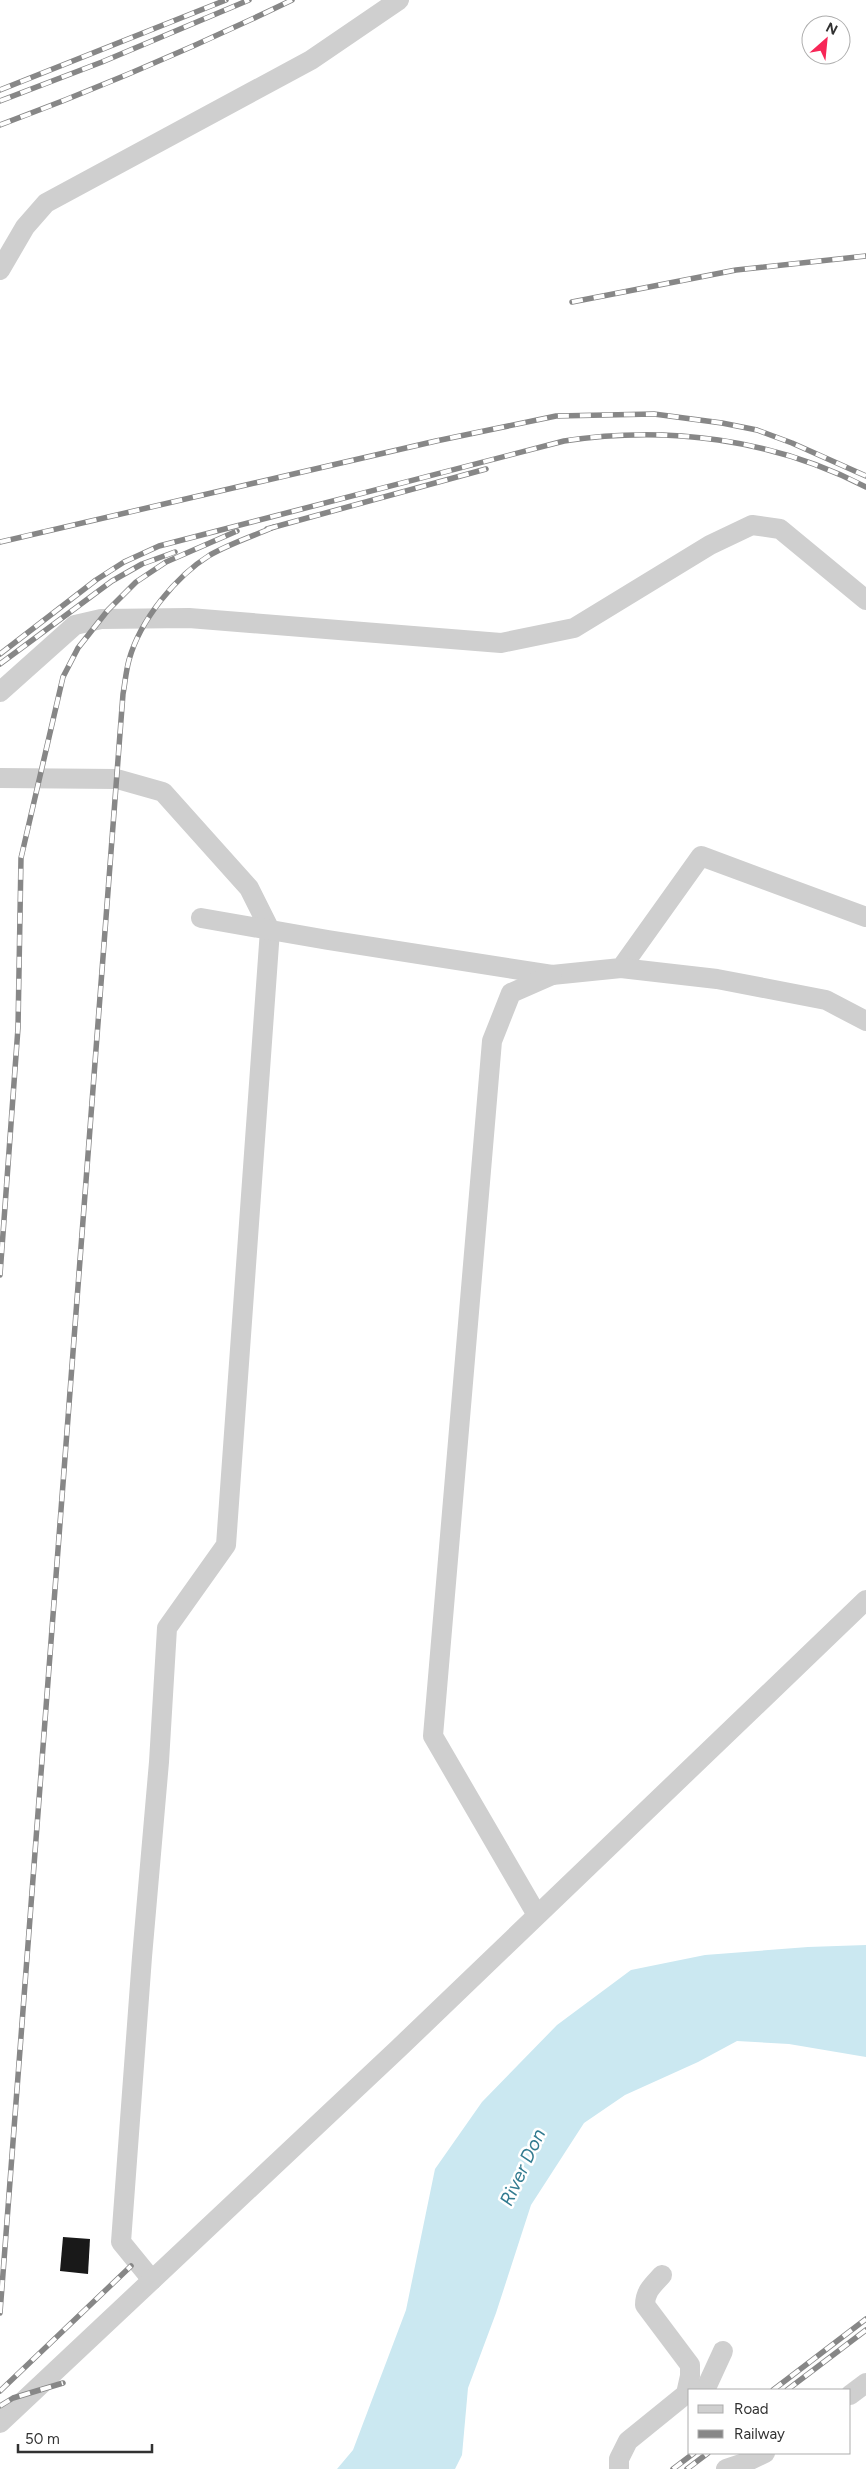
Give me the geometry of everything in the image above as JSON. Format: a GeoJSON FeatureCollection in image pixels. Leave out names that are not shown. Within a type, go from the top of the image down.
{"type":"FeatureCollection","features":[{"type":"Feature","properties":{"kind":"lane"},"geometry":{"type":"LineString","coordinates":[[0,270],[25,227],[46,203],[310,60],[398,0]]}},
{"type":"Feature","properties":{"kind":"lane"},"geometry":{"type":"LineString","coordinates":[[0,692],[75,625],[101,619],[189,618],[501,643],[574,628],[710,545],[752,525],[780,528],[866,600]]}},
{"type":"Feature","properties":{"kind":"lane"},"geometry":{"type":"LineString","coordinates":[[0,778],[117,779],[163,792],[250,888],[270,930],[226,1545],[167,1628],[159,1762],[142,1957],[121,2242],[152,2280]]}},
{"type":"Feature","properties":{"kind":"lane"},"geometry":{"type":"LineString","coordinates":[[621,968],[700,856],[866,917]]}},
{"type":"Feature","properties":{"kind":"lane"},"geometry":{"type":"LineString","coordinates":[[201,918],[552,975],[621,968],[717,980],[826,1000],[866,1021]]}},
{"type":"Feature","properties":{"kind":"lane"},"geometry":{"type":"LineString","coordinates":[[537,1915],[434,1736],[492,1041],[511,993],[552,975]]}},
{"type":"Feature","properties":{"kind":"lane"},"geometry":{"type":"LineString","coordinates":[[0,2423],[537,1915],[866,1600]]}},
{"type":"Feature","properties":{"kind":"lane"},"geometry":{"type":"LineString","coordinates":[[662,2276],[648,2290],[645,2297],[645,2305],[690,2365],[692,2389]]}},
{"type":"Feature","properties":{"kind":"lane"},"geometry":{"type":"LineString","coordinates":[[702,2389],[706,2388],[723,2351]]}},
{"type":"Feature","properties":{"kind":"lane"},"geometry":{"type":"LineString","coordinates":[[851,2394],[866,2383]]}},
{"type":"Feature","properties":{"kind":"lane"},"geometry":{"type":"LineString","coordinates":[[619,2469],[618,2459],[628,2441],[688,2395]]}},
{"type":"Feature","properties":{"kind":"lane"},"geometry":{"type":"LineString","coordinates":[[726,2469],[763,2454]]}},
{"type":"Feature","properties":{"kind":"water","name":"River Don"},"geometry":{"type":"Polygon","coordinates":[[[866,1945],[866,2057],[789,2044],[737,2041],[698,2062],[625,2095],[584,2123],[531,2205],[496,2313],[468,2388],[462,2455],[455,2469],[337,2469],[353,2450],[406,2310],[435,2169],[482,2102],[557,2025],[631,1970],[705,1955],[808,1947],[866,1945]]]}},
{"type":"Feature","properties":{"kind":"building"},"geometry":{"type":"Polygon","coordinates":[[[63,2237],[90,2239],[88,2274],[60,2271],[63,2237]]]}},
{"type":"Feature","properties":{"kind":"railway"},"geometry":{"type":"LineString","coordinates":[[0,90],[226,0]]}},
{"type":"Feature","properties":{"kind":"railway"},"geometry":{"type":"LineString","coordinates":[[0,101],[102,62],[249,0]]}},
{"type":"Feature","properties":{"kind":"railway"},"geometry":{"type":"LineString","coordinates":[[0,125],[148,66],[292,0]]}},
{"type":"Feature","properties":{"kind":"railway"},"geometry":{"type":"LineString","coordinates":[[572,302],[736,270],[866,256]]}},
{"type":"Feature","properties":{"kind":"railway"},"geometry":{"type":"LineString","coordinates":[[0,542],[436,441],[556,416],[654,414],[722,423],[757,430],[792,443],[866,476]]}},
{"type":"Feature","properties":{"kind":"railway"},"geometry":{"type":"LineString","coordinates":[[0,654],[96,580],[124,562],[159,546],[564,441],[602,436],[641,435],[680,436],[718,440],[794,457],[866,487]]}},
{"type":"Feature","properties":{"kind":"railway"},"geometry":{"type":"LineString","coordinates":[[267,529],[486,469]]}},
{"type":"Feature","properties":{"kind":"railway"},"geometry":{"type":"LineString","coordinates":[[0,2313],[123,694],[128,664],[134,645],[150,615],[172,587],[210,555],[274,527]]}},
{"type":"Feature","properties":{"kind":"railway"},"geometry":{"type":"LineString","coordinates":[[0,1275],[18,1028],[21,858],[63,677],[78,648],[108,610],[136,582],[166,562],[237,531]]}},
{"type":"Feature","properties":{"kind":"railway"},"geometry":{"type":"LineString","coordinates":[[0,664],[112,581],[142,564],[175,552]]}},
{"type":"Feature","properties":{"kind":"railway"},"geometry":{"type":"LineString","coordinates":[[0,2391],[131,2266]]}},
{"type":"Feature","properties":{"kind":"railway"},"geometry":{"type":"LineString","coordinates":[[774,2389],[866,2319]]}},
{"type":"Feature","properties":{"kind":"railway"},"geometry":{"type":"LineString","coordinates":[[788,2389],[866,2330]]}},
{"type":"Feature","properties":{"kind":"railway"},"geometry":{"type":"LineString","coordinates":[[0,2406],[13,2398],[63,2383]]}},
{"type":"Feature","properties":{"kind":"railway"},"geometry":{"type":"LineString","coordinates":[[673,2469],[693,2454]]}},
{"type":"Feature","properties":{"kind":"railway"},"geometry":{"type":"LineString","coordinates":[[687,2469],[707,2454]]}}]}
